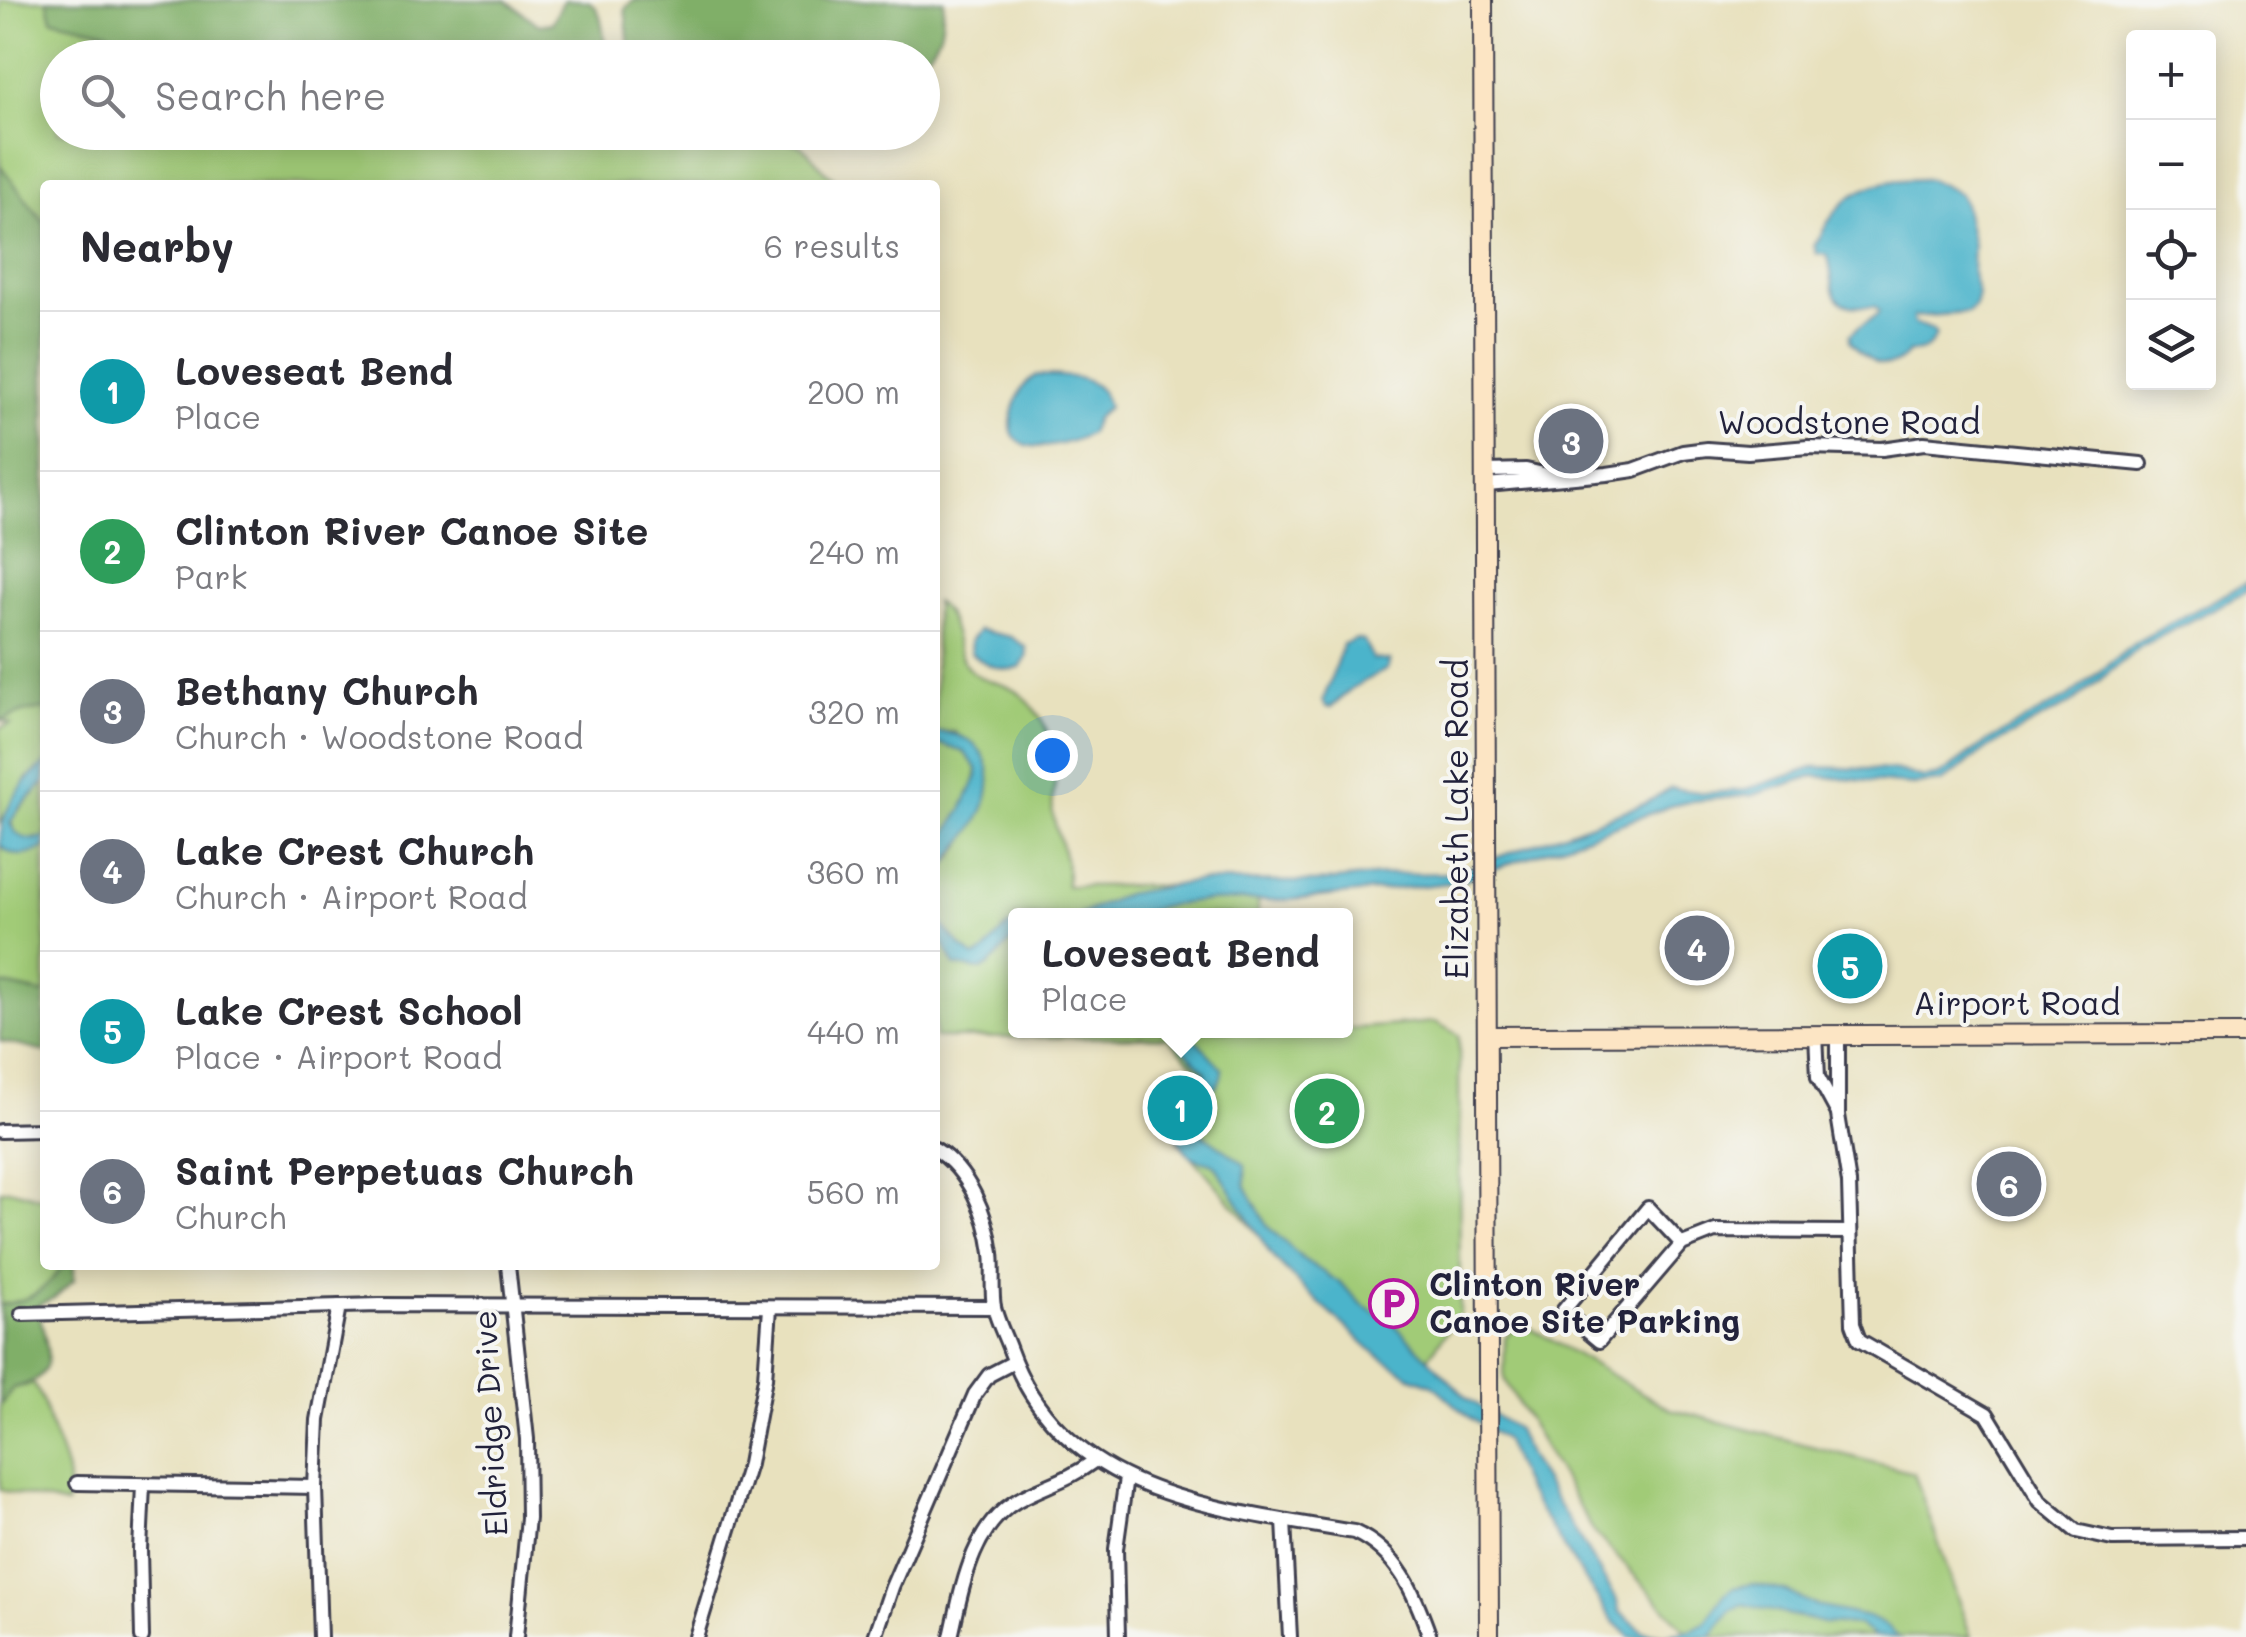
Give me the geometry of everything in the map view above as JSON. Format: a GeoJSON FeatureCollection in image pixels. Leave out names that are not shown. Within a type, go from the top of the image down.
{"type":"FeatureCollection","features":[{"type":"Feature","properties":{"kind":"street","name":"Elizabeth Lake Road"},"geometry":{"type":"LineString","coordinates":[[1484,0],[1489,1637]]}},
{"type":"Feature","properties":{"kind":"street","name":"Woodstone Road"},"geometry":{"type":"LineString","coordinates":[[1487,478],[1526,484],[1634,470],[1683,452],[1707,449],[1882,449],[1924,444],[2141,464]]}},
{"type":"Feature","properties":{"kind":"street"},"geometry":{"type":"LineString","coordinates":[[1816,1034],[1818,1077],[1838,1114]]}},
{"type":"Feature","properties":{"kind":"street"},"geometry":{"type":"LineString","coordinates":[[1838,1034],[1838,1114],[1850,1183],[1853,1324],[1859,1340],[1987,1414],[2040,1501],[2076,1531],[2112,1539],[2246,1538]]}},
{"type":"Feature","properties":{"kind":"street","name":"Airport Road"},"geometry":{"type":"LineString","coordinates":[[1488,1036],[2246,1034]]}},
{"type":"Feature","properties":{"kind":"street"},"geometry":{"type":"LineString","coordinates":[[0,1131],[40,1130]]}},
{"type":"Feature","properties":{"kind":"street"},"geometry":{"type":"LineString","coordinates":[[940,1154],[961,1173],[985,1221],[992,1253],[994,1307],[1014,1362],[1042,1409],[1064,1436],[1094,1461],[1126,1478],[1200,1504],[1354,1532],[1370,1539],[1390,1556],[1409,1585],[1430,1637]]}},
{"type":"Feature","properties":{"kind":"street"},"geometry":{"type":"LineString","coordinates":[[1682,1244],[1648,1208],[1563,1311],[1599,1341],[1682,1244],[1715,1231],[1850,1232]]}},
{"type":"Feature","properties":{"kind":"street","name":"Eldridge Drive"},"geometry":{"type":"LineString","coordinates":[[509,1270],[526,1438],[528,1518],[516,1637]]}},
{"type":"Feature","properties":{"kind":"street"},"geometry":{"type":"LineString","coordinates":[[22,1314],[339,1306],[994,1307]]}},
{"type":"Feature","properties":{"kind":"street"},"geometry":{"type":"LineString","coordinates":[[320,1637],[315,1486],[322,1389],[339,1306]]}},
{"type":"Feature","properties":{"kind":"street"},"geometry":{"type":"LineString","coordinates":[[696,1637],[750,1464],[765,1378],[770,1308]]}},
{"type":"Feature","properties":{"kind":"street"},"geometry":{"type":"LineString","coordinates":[[875,1637],[944,1460],[975,1394],[989,1375],[1014,1362]]}},
{"type":"Feature","properties":{"kind":"street"},"geometry":{"type":"LineString","coordinates":[[951,1637],[969,1566],[981,1538],[996,1517],[1016,1501],[1070,1478],[1094,1461]]}},
{"type":"Feature","properties":{"kind":"street"},"geometry":{"type":"LineString","coordinates":[[1118,1637],[1116,1550],[1126,1478]]}},
{"type":"Feature","properties":{"kind":"street"},"geometry":{"type":"LineString","coordinates":[[77,1483],[315,1486]]}},
{"type":"Feature","properties":{"kind":"street"},"geometry":{"type":"LineString","coordinates":[[142,1637],[140,1550],[144,1485]]}},
{"type":"Feature","properties":{"kind":"street"},"geometry":{"type":"LineString","coordinates":[[1284,1522],[1290,1637]]}},
{"type":"Feature","properties":{"kind":"green space"},"geometry":{"type":"Polygon","coordinates":[[[0,0],[55,0],[83,26],[123,40],[40,40],[40,150],[805,150],[838,180],[40,180],[40,768],[28,778],[0,823],[0,728],[11,724],[0,720],[0,0]]]}},
{"type":"Feature","properties":{"kind":"green space"},"geometry":{"type":"Polygon","coordinates":[[[47,0],[506,0],[539,25],[552,23],[564,0],[581,0],[595,6],[604,40],[123,40],[106,31],[52,19],[47,0]]]}},
{"type":"Feature","properties":{"kind":"green space"},"geometry":{"type":"Polygon","coordinates":[[[634,0],[944,0],[937,40],[628,40],[625,8],[634,0]]]}},
{"type":"Feature","properties":{"kind":"green space"},"geometry":{"type":"Polygon","coordinates":[[[0,165],[40,217],[40,710],[0,721],[0,165]]]}},
{"type":"Feature","properties":{"kind":"green space"},"geometry":{"type":"Polygon","coordinates":[[[940,606],[948,616],[959,652],[969,669],[1018,692],[1046,728],[1056,762],[1053,813],[1065,860],[1066,886],[1258,885],[1258,908],[1008,908],[1008,1038],[940,1038],[940,874],[962,845],[988,769],[955,732],[940,732],[940,606]]]}},
{"type":"Feature","properties":{"kind":"green space"},"geometry":{"type":"Polygon","coordinates":[[[940,744],[964,752],[977,768],[968,801],[940,844],[940,744]]]}},
{"type":"Feature","properties":{"kind":"green space"},"geometry":{"type":"Polygon","coordinates":[[[40,787],[40,838],[28,840],[17,836],[10,820],[40,787]]]}},
{"type":"Feature","properties":{"kind":"green space"},"geometry":{"type":"Polygon","coordinates":[[[0,845],[22,855],[40,849],[40,993],[0,984],[0,845]]]}},
{"type":"Feature","properties":{"kind":"green space"},"geometry":{"type":"Polygon","coordinates":[[[0,984],[40,993],[40,1051],[0,1041],[0,984]]]}},
{"type":"Feature","properties":{"kind":"green space"},"geometry":{"type":"Polygon","coordinates":[[[1435,1022],[1459,1035],[1460,1314],[1427,1359],[1304,1288],[1178,1140],[1189,1120],[1188,1109],[1201,1098],[1210,1082],[1168,1038],[1353,1038],[1353,1029],[1435,1022]]]}},
{"type":"Feature","properties":{"kind":"green space"},"geometry":{"type":"Polygon","coordinates":[[[0,1190],[13,1190],[40,1198],[40,1270],[60,1270],[37,1293],[0,1305],[0,1190]]]}},
{"type":"Feature","properties":{"kind":"green space"},"geometry":{"type":"Polygon","coordinates":[[[60,1270],[74,1270],[74,1280],[54,1298],[38,1305],[47,1345],[46,1367],[30,1383],[13,1388],[0,1406],[0,1305],[37,1293],[60,1270]]]}},
{"type":"Feature","properties":{"kind":"green space"},"geometry":{"type":"Polygon","coordinates":[[[1522,1323],[1670,1409],[1914,1473],[1971,1637],[1692,1637],[1594,1532],[1504,1379],[1505,1337],[1522,1323]]]}},
{"type":"Feature","properties":{"kind":"green space"},"geometry":{"type":"Polygon","coordinates":[[[33,1384],[65,1466],[66,1505],[0,1490],[0,1406],[13,1388],[33,1384]]]}},
{"type":"Feature","properties":{"kind":"water"},"geometry":{"type":"Polygon","coordinates":[[[1930,179],[1960,194],[1964,203],[1973,245],[1972,274],[1978,294],[1975,306],[1968,313],[1913,317],[1914,323],[1936,335],[1929,347],[1909,352],[1893,364],[1878,363],[1850,341],[1850,335],[1879,312],[1876,307],[1851,306],[1838,298],[1827,255],[1817,254],[1814,245],[1840,206],[1862,190],[1888,182],[1930,179]]]}},
{"type":"Feature","properties":{"kind":"water"},"geometry":{"type":"Polygon","coordinates":[[[1037,375],[1080,379],[1098,388],[1108,407],[1096,418],[1090,433],[1064,443],[1034,447],[1014,436],[1011,424],[1015,406],[1025,384],[1037,375]]]}},
{"type":"Feature","properties":{"kind":"water"},"geometry":{"type":"Polygon","coordinates":[[[2246,583],[2246,592],[2140,647],[2073,702],[1990,747],[1942,782],[1912,785],[1813,776],[1753,795],[1692,801],[1458,882],[1292,900],[1095,908],[1126,894],[1197,881],[1317,882],[1392,874],[1454,873],[1646,803],[1671,788],[1706,793],[1744,790],[1816,767],[1894,770],[1924,778],[1940,775],[1986,742],[2069,696],[2136,642],[2246,583]]]}},
{"type":"Feature","properties":{"kind":"water"},"geometry":{"type":"Polygon","coordinates":[[[979,630],[1011,637],[1026,647],[1027,657],[1020,668],[994,666],[971,653],[970,641],[979,630]]]}},
{"type":"Feature","properties":{"kind":"water"},"geometry":{"type":"Polygon","coordinates":[[[1364,641],[1373,659],[1390,661],[1387,669],[1326,707],[1323,701],[1343,644],[1364,641]]]}},
{"type":"Feature","properties":{"kind":"water"},"geometry":{"type":"Polygon","coordinates":[[[940,733],[967,740],[978,749],[989,773],[989,788],[974,827],[940,876],[940,844],[962,809],[977,768],[964,752],[940,744],[940,733]]]}},
{"type":"Feature","properties":{"kind":"water"},"geometry":{"type":"Polygon","coordinates":[[[40,769],[40,787],[10,823],[24,838],[40,838],[40,849],[16,854],[0,845],[1,833],[7,810],[40,769]]]}},
{"type":"Feature","properties":{"kind":"water"},"geometry":{"type":"Polygon","coordinates":[[[940,919],[974,957],[1008,928],[1008,945],[981,970],[955,966],[940,938],[940,919]]]}},
{"type":"Feature","properties":{"kind":"water"},"geometry":{"type":"Polygon","coordinates":[[[1173,1038],[1194,1038],[1222,1069],[1217,1085],[1195,1103],[1187,1116],[1206,1137],[1245,1165],[1245,1185],[1268,1227],[1303,1259],[1395,1325],[1468,1399],[1517,1429],[1529,1457],[1616,1598],[1620,1612],[1643,1631],[1664,1635],[1693,1629],[1706,1622],[1724,1594],[1752,1584],[1785,1591],[1817,1606],[1868,1617],[1898,1637],[1875,1637],[1859,1625],[1824,1623],[1743,1604],[1730,1611],[1711,1637],[1630,1637],[1611,1619],[1526,1490],[1504,1439],[1469,1417],[1433,1385],[1376,1354],[1307,1292],[1271,1255],[1215,1165],[1187,1152],[1176,1133],[1169,1107],[1179,1094],[1203,1080],[1206,1072],[1173,1038]]]}},
{"type":"Feature","properties":{"kind":"place","name":"Bethany Church"},"geometry":{"type":"Point","coordinates":[1571,441]}},
{"type":"Feature","properties":{"kind":"place","name":"Lake Crest Church"},"geometry":{"type":"Point","coordinates":[1697,948]}},
{"type":"Feature","properties":{"kind":"place","name":"Lake Crest School"},"geometry":{"type":"Point","coordinates":[1850,966]}},
{"type":"Feature","properties":{"kind":"place","name":"Loveseat Bend"},"geometry":{"type":"Point","coordinates":[1180,1108]}},
{"type":"Feature","properties":{"kind":"place","name":"Clinton River Canoe Site"},"geometry":{"type":"Point","coordinates":[1327,1111]}},
{"type":"Feature","properties":{"kind":"place","name":"Saint Perpetuas Church"},"geometry":{"type":"Point","coordinates":[2009,1184]}},
{"type":"Feature","properties":{"kind":"place","name":"Clinton River Canoe Site Parking"},"geometry":{"type":"Point","coordinates":[1394,1303]}}]}
